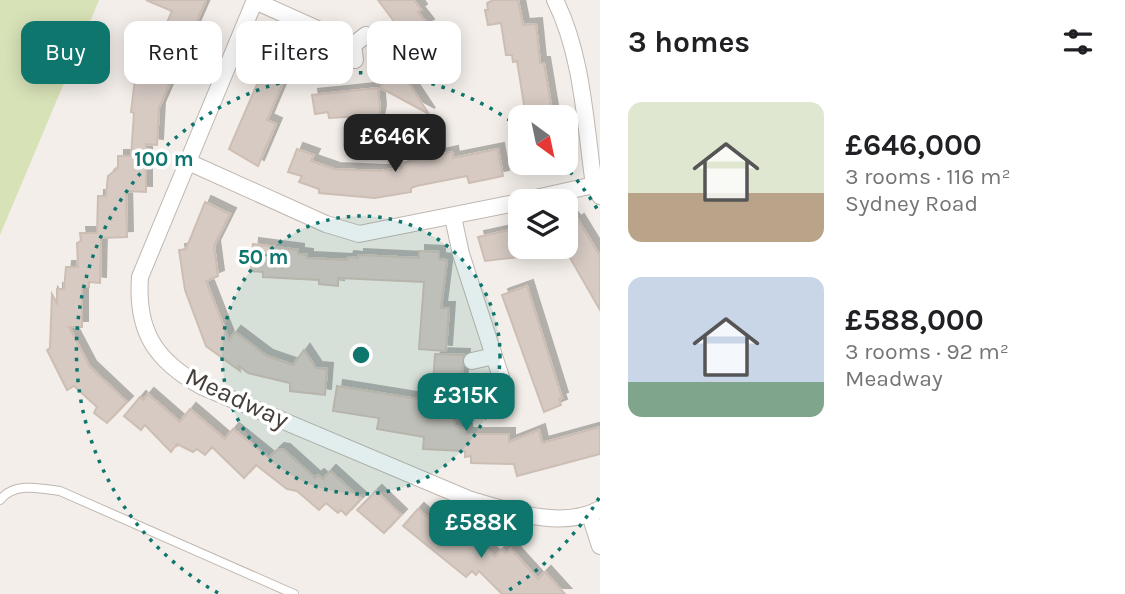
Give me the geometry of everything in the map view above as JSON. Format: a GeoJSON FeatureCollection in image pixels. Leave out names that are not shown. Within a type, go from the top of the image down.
{"type":"FeatureCollection","features":[{"type":"Feature","properties":{"kind":"street"},"geometry":{"type":"LineString","coordinates":[[255,0],[358,46]]}},
{"type":"Feature","properties":{"kind":"street","name":"Meadway"},"geometry":{"type":"LineString","coordinates":[[255,0],[140,277],[138,301],[142,321],[167,364],[203,387],[471,500],[509,510],[564,519],[595,512]]}},
{"type":"Feature","properties":{"kind":"street"},"geometry":{"type":"LineString","coordinates":[[555,0],[567,23],[575,59],[597,190],[578,193]]}},
{"type":"Feature","properties":{"kind":"street"},"geometry":{"type":"LineString","coordinates":[[186,161],[326,224],[359,234],[508,205]]}},
{"type":"Feature","properties":{"kind":"street"},"geometry":{"type":"LineString","coordinates":[[453,217],[461,254],[501,377]]}},
{"type":"Feature","properties":{"kind":"street"},"geometry":{"type":"LineString","coordinates":[[472,361],[494,356]]}},
{"type":"Feature","properties":{"kind":"street"},"geometry":{"type":"LineString","coordinates":[[595,512],[600,546]]}},
{"type":"Feature","properties":{"kind":"lane"},"geometry":{"type":"LineString","coordinates":[[0,500],[3,496],[27,486],[60,491],[294,594]]}},
{"type":"Feature","properties":{"kind":"green space"},"geometry":{"type":"Polygon","coordinates":[[[0,0],[99,0],[90,21],[21,21],[21,84],[64,84],[0,235],[0,0]]]}},
{"type":"Feature","properties":{"kind":"building"},"geometry":{"type":"Polygon","coordinates":[[[146,0],[206,0],[197,21],[168,21],[172,11],[146,0]]]}},
{"type":"Feature","properties":{"kind":"building"},"geometry":{"type":"Polygon","coordinates":[[[378,0],[414,0],[425,21],[394,21],[378,0]]]}},
{"type":"Feature","properties":{"kind":"building"},"geometry":{"type":"Polygon","coordinates":[[[493,0],[518,0],[523,25],[536,24],[540,63],[544,63],[551,105],[524,105],[517,61],[513,62],[512,55],[506,55],[501,23],[488,25],[485,10],[488,10],[487,3],[493,0]]]}},
{"type":"Feature","properties":{"kind":"building"},"geometry":{"type":"Polygon","coordinates":[[[134,84],[169,84],[159,108],[157,145],[146,144],[146,192],[126,191],[127,237],[101,238],[100,283],[89,282],[89,287],[82,287],[82,327],[69,327],[90,367],[127,402],[107,423],[94,413],[97,407],[74,386],[67,390],[47,350],[50,348],[52,294],[57,303],[57,289],[64,289],[66,267],[78,267],[77,243],[81,241],[80,233],[97,233],[98,196],[106,196],[108,176],[118,168],[118,156],[131,156],[134,113],[131,112],[134,84]]]}},
{"type":"Feature","properties":{"kind":"building"},"geometry":{"type":"Polygon","coordinates":[[[257,84],[282,84],[267,120],[276,124],[258,166],[229,149],[257,84]]]}},
{"type":"Feature","properties":{"kind":"building"},"geometry":{"type":"Polygon","coordinates":[[[383,84],[409,84],[429,114],[381,88],[383,84]]]}},
{"type":"Feature","properties":{"kind":"building"},"geometry":{"type":"Polygon","coordinates":[[[378,88],[380,111],[376,131],[366,116],[329,118],[328,112],[315,114],[312,95],[378,88]]]}},
{"type":"Feature","properties":{"kind":"building"},"geometry":{"type":"Polygon","coordinates":[[[297,149],[314,155],[311,161],[334,169],[380,171],[402,168],[402,163],[452,152],[453,158],[498,149],[503,176],[469,183],[467,176],[416,186],[411,188],[411,192],[375,198],[319,193],[319,189],[299,182],[302,176],[288,172],[297,149]]]}},
{"type":"Feature","properties":{"kind":"building"},"geometry":{"type":"Polygon","coordinates":[[[205,202],[230,214],[214,246],[218,276],[206,281],[229,340],[235,332],[267,356],[293,365],[304,350],[316,368],[327,369],[325,395],[290,391],[290,383],[248,373],[239,366],[240,371],[206,346],[185,290],[179,250],[186,249],[205,202]]]}},
{"type":"Feature","properties":{"kind":"building"},"geometry":{"type":"Polygon","coordinates":[[[578,220],[600,256],[600,310],[571,259],[578,259],[578,220]]]}},
{"type":"Feature","properties":{"kind":"building"},"geometry":{"type":"Polygon","coordinates":[[[508,231],[508,258],[485,261],[478,237],[508,231]]]}},
{"type":"Feature","properties":{"kind":"building"},"geometry":{"type":"Polygon","coordinates":[[[253,244],[298,250],[298,254],[307,255],[307,258],[347,260],[348,257],[358,258],[358,255],[419,258],[419,251],[439,252],[439,259],[447,260],[441,308],[449,308],[446,351],[419,349],[424,282],[338,278],[338,286],[319,284],[319,280],[263,277],[263,272],[251,271],[253,244]]]}},
{"type":"Feature","properties":{"kind":"building"},"geometry":{"type":"Polygon","coordinates":[[[527,286],[562,398],[559,399],[561,405],[544,412],[502,295],[527,286]]]}},
{"type":"Feature","properties":{"kind":"building"},"geometry":{"type":"Polygon","coordinates":[[[435,354],[464,355],[461,387],[433,385],[435,354]]]}},
{"type":"Feature","properties":{"kind":"building"},"geometry":{"type":"Polygon","coordinates":[[[337,386],[424,400],[422,414],[451,415],[455,426],[466,429],[466,434],[509,434],[509,442],[539,430],[542,443],[600,427],[600,454],[517,476],[514,464],[471,463],[471,456],[465,457],[465,451],[423,449],[424,437],[377,429],[379,418],[333,411],[337,386]]]}},
{"type":"Feature","properties":{"kind":"building"},"geometry":{"type":"Polygon","coordinates":[[[148,394],[180,422],[190,409],[225,439],[233,429],[269,458],[278,449],[284,450],[315,478],[318,475],[323,479],[330,471],[361,499],[346,515],[341,510],[338,513],[326,503],[319,510],[297,491],[287,489],[256,465],[244,478],[212,447],[205,455],[197,449],[193,452],[177,444],[171,452],[145,425],[141,430],[124,416],[140,397],[143,400],[148,394]]]}},
{"type":"Feature","properties":{"kind":"building"},"geometry":{"type":"Polygon","coordinates":[[[376,491],[401,515],[384,533],[357,510],[376,491]]]}},
{"type":"Feature","properties":{"kind":"building"},"geometry":{"type":"Polygon","coordinates":[[[418,509],[454,541],[464,529],[495,557],[502,549],[506,553],[511,549],[538,579],[545,572],[565,594],[502,594],[479,571],[476,575],[472,571],[466,577],[403,526],[418,509]]]}}]}
